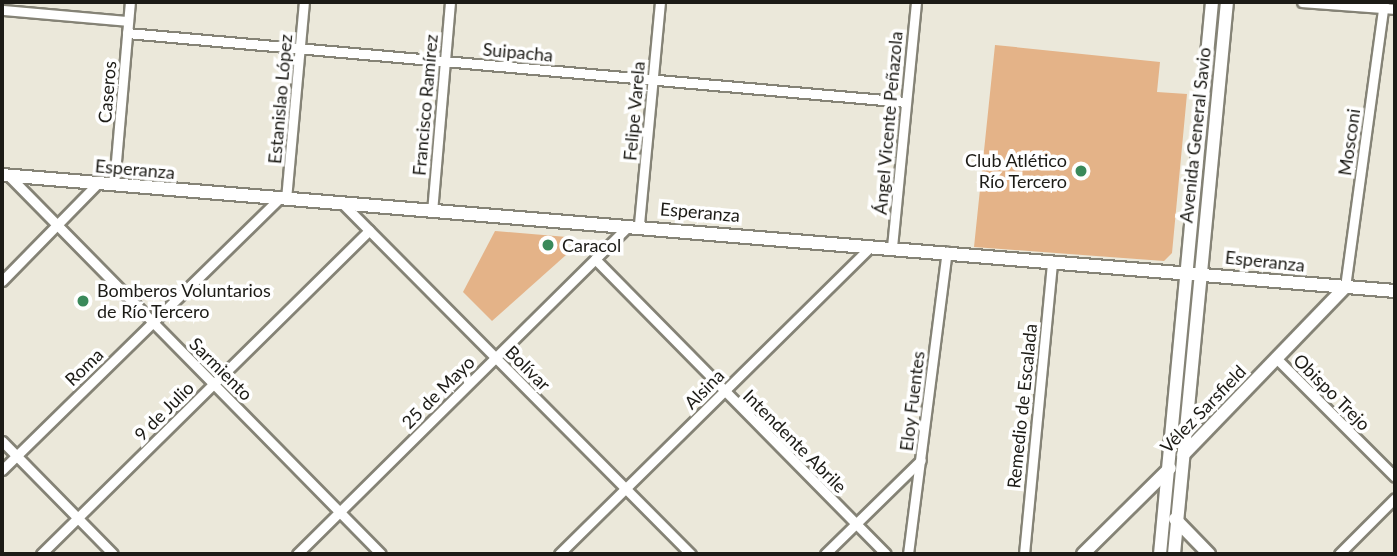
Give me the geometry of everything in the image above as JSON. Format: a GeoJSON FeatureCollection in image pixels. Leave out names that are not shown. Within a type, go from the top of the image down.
{"type":"FeatureCollection","features":[{"type":"Feature","properties":{"kind":"main road","name":"Avenida General Savio"},"geometry":{"type":"LineString","coordinates":[[1193,272],[1212,2]]}},
{"type":"Feature","properties":{"kind":"main road","name":"Avenida General Savio"},"geometry":{"type":"LineString","coordinates":[[1193,272],[1227,2]]}},
{"type":"Feature","properties":{"kind":"main road","name":"Esperanza"},"geometry":{"type":"LineString","coordinates":[[5,175],[432,212],[635,224],[1395,290]]}},
{"type":"Feature","properties":{"kind":"main road"},"geometry":{"type":"LineString","coordinates":[[1174,554],[1183,454],[1193,272]]}},
{"type":"Feature","properties":{"kind":"main road"},"geometry":{"type":"LineString","coordinates":[[1160,554],[1193,272]]}},
{"type":"Feature","properties":{"kind":"main road","name":"Vélez Sarsfield"},"geometry":{"type":"LineString","coordinates":[[1083,554],[1169,470],[1345,287]]}},
{"type":"Feature","properties":{"kind":"main road"},"geometry":{"type":"LineString","coordinates":[[1164,508],[1209,554]]}},
{"type":"Feature","properties":{"kind":"street","name":"Caseros"},"geometry":{"type":"LineString","coordinates":[[114,184],[130,2]]}},
{"type":"Feature","properties":{"kind":"street","name":"Estanislao López"},"geometry":{"type":"LineString","coordinates":[[283,199],[304,2]]}},
{"type":"Feature","properties":{"kind":"street","name":"Francisco Ramírez"},"geometry":{"type":"LineString","coordinates":[[432,212],[450,2]]}},
{"type":"Feature","properties":{"kind":"street","name":"Felipe Varela"},"geometry":{"type":"LineString","coordinates":[[635,224],[660,2]]}},
{"type":"Feature","properties":{"kind":"street","name":"Ángel Vicente Peñazola"},"geometry":{"type":"LineString","coordinates":[[892,247],[916,2]]}},
{"type":"Feature","properties":{"kind":"street"},"geometry":{"type":"LineString","coordinates":[[1302,2],[1383,5],[1395,9]]}},
{"type":"Feature","properties":{"kind":"street","name":"Mosconi"},"geometry":{"type":"LineString","coordinates":[[1345,287],[1383,5]]}},
{"type":"Feature","properties":{"kind":"street"},"geometry":{"type":"LineString","coordinates":[[2,10],[128,21]]}},
{"type":"Feature","properties":{"kind":"street","name":"Suipacha"},"geometry":{"type":"LineString","coordinates":[[127,33],[906,102]]}},
{"type":"Feature","properties":{"kind":"street","name":"Sarmiento"},"geometry":{"type":"LineString","coordinates":[[5,175],[58,225],[381,554]]}},
{"type":"Feature","properties":{"kind":"street"},"geometry":{"type":"LineString","coordinates":[[2,281],[98,183]]}},
{"type":"Feature","properties":{"kind":"street","name":"Roma"},"geometry":{"type":"LineString","coordinates":[[2,470],[283,199]]}},
{"type":"Feature","properties":{"kind":"street","name":"Bolívar"},"geometry":{"type":"LineString","coordinates":[[343,204],[691,554]]}},
{"type":"Feature","properties":{"kind":"street","name":"25 de Mayo"},"geometry":{"type":"LineString","coordinates":[[297,554],[595,259],[635,224]]}},
{"type":"Feature","properties":{"kind":"street","name":"9 de Julio"},"geometry":{"type":"LineString","coordinates":[[41,554],[369,230]]}},
{"type":"Feature","properties":{"kind":"street","name":"Alsina"},"geometry":{"type":"LineString","coordinates":[[559,554],[872,246]]}},
{"type":"Feature","properties":{"kind":"street","name":"Eloy Fuentes"},"geometry":{"type":"LineString","coordinates":[[908,554],[947,251]]}},
{"type":"Feature","properties":{"kind":"street","name":"Intendente Abrile"},"geometry":{"type":"LineString","coordinates":[[595,259],[886,554]]}},
{"type":"Feature","properties":{"kind":"street","name":"Remedio de Escalada"},"geometry":{"type":"LineString","coordinates":[[1024,554],[1052,261]]}},
{"type":"Feature","properties":{"kind":"street","name":"Obispo Trejo"},"geometry":{"type":"LineString","coordinates":[[1276,358],[1395,477]]}},
{"type":"Feature","properties":{"kind":"street"},"geometry":{"type":"LineString","coordinates":[[2,440],[113,554]]}},
{"type":"Feature","properties":{"kind":"street"},"geometry":{"type":"LineString","coordinates":[[825,554],[921,460]]}},
{"type":"Feature","properties":{"kind":"street"},"geometry":{"type":"LineString","coordinates":[[1339,554],[1395,498]]}},
{"type":"Feature","properties":{"kind":"building","name":"Club Atlético Río Tercero"},"geometry":{"type":"Polygon","coordinates":[[[995,45],[1160,62],[1157,92],[1187,94],[1172,253],[1164,261],[974,247],[995,45]]]}},
{"type":"Feature","properties":{"kind":"building"},"geometry":{"type":"Polygon","coordinates":[[[495,231],[567,237],[566,255],[492,321],[463,292],[495,231]]]}},
{"type":"Feature","properties":{"kind":"place","name":"Club Atlético Río Tercero"},"geometry":{"type":"Point","coordinates":[1081,171]}},
{"type":"Feature","properties":{"kind":"place","name":"Caracol"},"geometry":{"type":"Point","coordinates":[548,245]}},
{"type":"Feature","properties":{"kind":"place","name":"Bomberos Voluntarios de Río Tercero"},"geometry":{"type":"Point","coordinates":[83,301]}}]}
